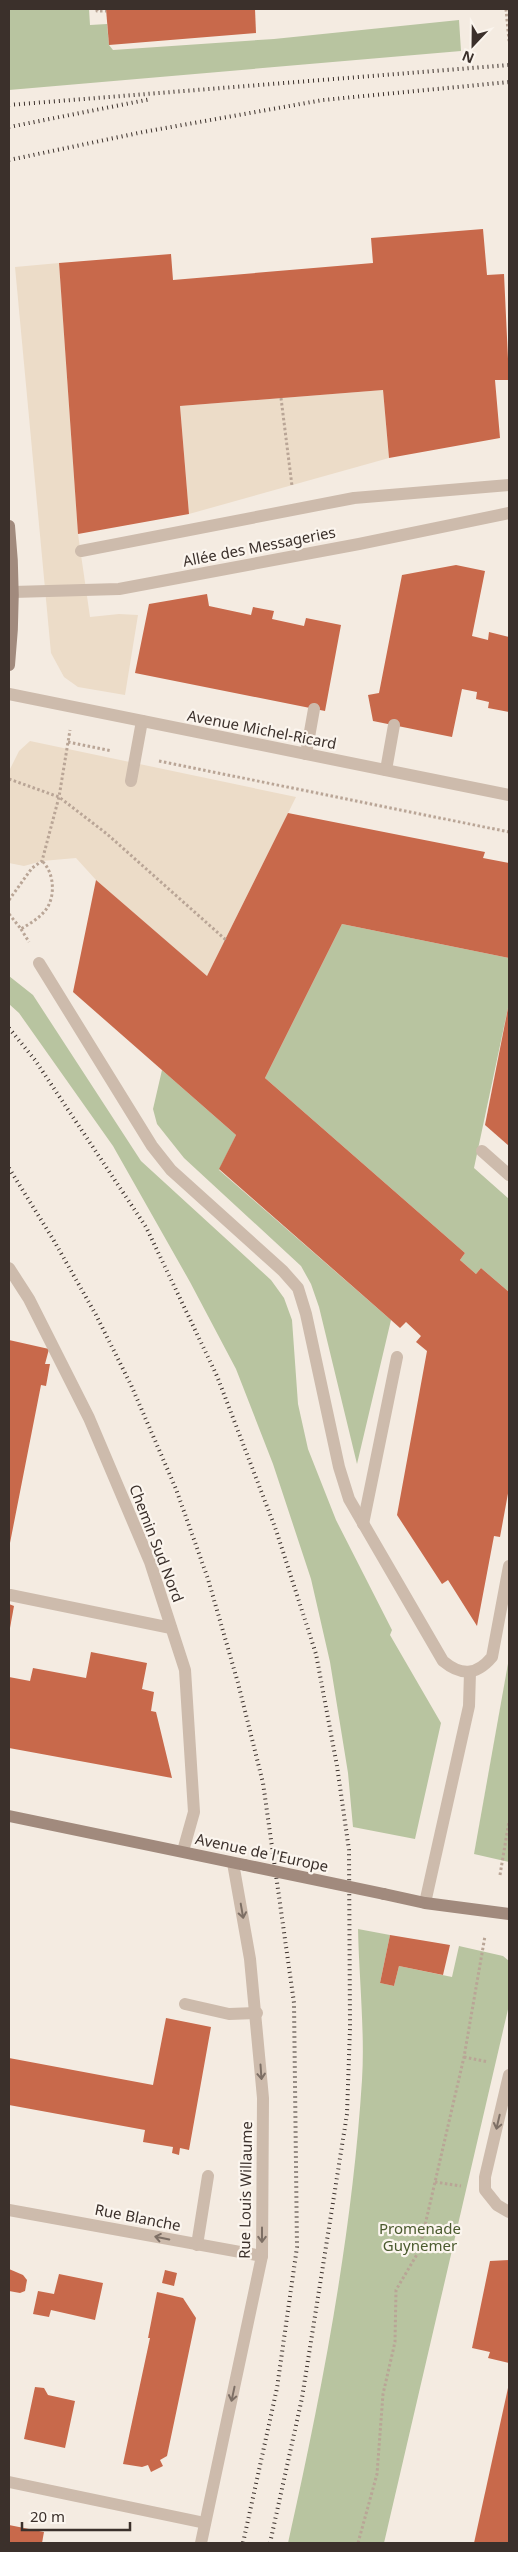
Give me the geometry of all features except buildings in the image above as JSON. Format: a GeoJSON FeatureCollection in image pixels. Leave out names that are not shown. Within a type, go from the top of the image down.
{"type":"FeatureCollection","features":[{"type":"Feature","properties":{"kind":"main road"},"geometry":{"type":"LineString","coordinates":[[9,526],[13,592],[9,665]]}},
{"type":"Feature","properties":{"kind":"main road","name":"Avenue de l'Europe"},"geometry":{"type":"LineString","coordinates":[[9,1816],[426,1903],[509,1914]]}},
{"type":"Feature","properties":{"kind":"street","name":"Allée des Messageries"},"geometry":{"type":"LineString","coordinates":[[81,551],[297,508],[363,497],[509,485]]}},
{"type":"Feature","properties":{"kind":"street","name":"Allée des Messageries"},"geometry":{"type":"LineString","coordinates":[[13,592],[119,588],[359,544],[509,512]]}},
{"type":"Feature","properties":{"kind":"street","name":"Avenue Michel-Ricard"},"geometry":{"type":"LineString","coordinates":[[9,694],[509,795]]}},
{"type":"Feature","properties":{"kind":"street"},"geometry":{"type":"LineString","coordinates":[[306,754],[314,709]]}},
{"type":"Feature","properties":{"kind":"street"},"geometry":{"type":"LineString","coordinates":[[130,781],[142,721]]}},
{"type":"Feature","properties":{"kind":"street"},"geometry":{"type":"LineString","coordinates":[[386,770],[394,725]]}},
{"type":"Feature","properties":{"kind":"street"},"geometry":{"type":"LineString","coordinates":[[39,963],[157,1152],[171,1170],[283,1271],[298,1288],[306,1314],[338,1467],[349,1499],[443,1661],[455,1671],[470,1672],[483,1668],[492,1657],[509,1566]]}},
{"type":"Feature","properties":{"kind":"street"},"geometry":{"type":"LineString","coordinates":[[482,1151],[509,1175]]}},
{"type":"Feature","properties":{"kind":"street","name":"Chemin Sud Nord"},"geometry":{"type":"LineString","coordinates":[[9,1268],[29,1299],[89,1418],[150,1562],[185,1670],[194,1784],[194,1812],[183,1851]]}},
{"type":"Feature","properties":{"kind":"street"},"geometry":{"type":"LineString","coordinates":[[363,1524],[397,1357]]}},
{"type":"Feature","properties":{"kind":"street"},"geometry":{"type":"LineString","coordinates":[[10,1594],[172,1628]]}},
{"type":"Feature","properties":{"kind":"street"},"geometry":{"type":"LineString","coordinates":[[426,1903],[469,1706],[470,1672]]}},
{"type":"Feature","properties":{"kind":"street","name":"Rue Louis Willaume"},"geometry":{"type":"LineString","coordinates":[[201,2543],[262,2256],[263,2098],[257,2013],[239,1864]]}},
{"type":"Feature","properties":{"kind":"street"},"geometry":{"type":"LineString","coordinates":[[185,2004],[229,2014],[257,2013]]}},
{"type":"Feature","properties":{"kind":"street"},"geometry":{"type":"LineString","coordinates":[[509,2075],[485,2177],[485,2190],[497,2205],[509,2212]]}},
{"type":"Feature","properties":{"kind":"street"},"geometry":{"type":"LineString","coordinates":[[197,2245],[208,2176]]}},
{"type":"Feature","properties":{"kind":"street","name":"Rue Blanche"},"geometry":{"type":"LineString","coordinates":[[9,2210],[262,2256]]}},
{"type":"Feature","properties":{"kind":"street"},"geometry":{"type":"LineString","coordinates":[[9,2482],[205,2523]]}},
{"type":"Feature","properties":{"kind":"path"},"geometry":{"type":"LineString","coordinates":[[97,9],[97,11],[106,11]]}},
{"type":"Feature","properties":{"kind":"path"},"geometry":{"type":"LineString","coordinates":[[506,9],[509,41]]}},
{"type":"Feature","properties":{"kind":"path"},"geometry":{"type":"LineString","coordinates":[[281,398],[292,485],[297,508]]}},
{"type":"Feature","properties":{"kind":"path"},"geometry":{"type":"LineString","coordinates":[[9,900],[32,868],[42,861],[59,797],[71,727]]}},
{"type":"Feature","properties":{"kind":"path"},"geometry":{"type":"LineString","coordinates":[[68,742],[509,832]]}},
{"type":"Feature","properties":{"kind":"path"},"geometry":{"type":"LineString","coordinates":[[9,778],[59,797],[107,834],[226,940]]}},
{"type":"Feature","properties":{"kind":"path"},"geometry":{"type":"LineString","coordinates":[[9,914],[21,928],[46,911],[53,884],[48,867],[42,861]]}},
{"type":"Feature","properties":{"kind":"path"},"geometry":{"type":"LineString","coordinates":[[500,1875],[509,1821]]}},
{"type":"Feature","properties":{"kind":"path"},"geometry":{"type":"LineString","coordinates":[[358,2543],[377,2474],[383,2394],[396,2342],[396,2290],[419,2251],[464,2057],[486,1930]]}},
{"type":"Feature","properties":{"kind":"green space"},"geometry":{"type":"Polygon","coordinates":[[[9,9],[89,9],[90,25],[107,24],[109,45],[113,50],[274,39],[459,20],[461,51],[9,90],[9,9]]]}},
{"type":"Feature","properties":{"kind":"green space"},"geometry":{"type":"Polygon","coordinates":[[[342,924],[509,958],[509,1003],[474,1168],[509,1199],[509,1292],[481,1268],[476,1274],[460,1260],[465,1253],[265,1078],[342,924]]]}},
{"type":"Feature","properties":{"kind":"green space"},"geometry":{"type":"Polygon","coordinates":[[[9,976],[33,995],[141,1161],[271,1280],[284,1298],[292,1320],[298,1404],[308,1449],[336,1520],[392,1630],[390,1635],[441,1723],[415,1839],[353,1827],[348,1773],[330,1662],[311,1579],[273,1464],[236,1369],[190,1282],[113,1146],[19,1013],[9,1004],[9,976]]]}},
{"type":"Feature","properties":{"kind":"green space"},"geometry":{"type":"Polygon","coordinates":[[[162,1070],[236,1135],[219,1170],[391,1320],[357,1464],[319,1307],[311,1284],[301,1266],[184,1158],[157,1124],[153,1109],[162,1070]]]}},
{"type":"Feature","properties":{"kind":"green space"},"geometry":{"type":"Polygon","coordinates":[[[509,1658],[509,1862],[474,1854],[509,1658]]]}},
{"type":"Feature","properties":{"kind":"green space","name":"Promenade Guynemer"},"geometry":{"type":"Polygon","coordinates":[[[358,1929],[390,1935],[380,1983],[394,1986],[399,1966],[452,1977],[459,1946],[503,1956],[509,1961],[509,2005],[384,2543],[288,2543],[324,2371],[351,2197],[363,2062],[358,1929]]]}},
{"type":"Feature","properties":{"kind":"shaded area"},"geometry":{"type":"Polygon","coordinates":[[[59,263],[78,534],[90,617],[119,614],[138,615],[125,695],[78,687],[64,677],[51,653],[15,267],[59,263]]]}},
{"type":"Feature","properties":{"kind":"shaded area"},"geometry":{"type":"Polygon","coordinates":[[[383,390],[389,458],[189,514],[180,406],[383,390]]]}},
{"type":"Feature","properties":{"kind":"shaded area"},"geometry":{"type":"Polygon","coordinates":[[[30,741],[296,797],[207,976],[96,880],[76,858],[42,861],[24,866],[9,863],[9,771],[19,751],[30,741]]]}},
{"type":"Feature","properties":{"kind":"railway"},"geometry":{"type":"LineString","coordinates":[[9,105],[509,65]]}},
{"type":"Feature","properties":{"kind":"railway"},"geometry":{"type":"LineString","coordinates":[[9,160],[143,132],[323,100],[509,82]]}},
{"type":"Feature","properties":{"kind":"railway"},"geometry":{"type":"LineString","coordinates":[[9,127],[151,99]]}},
{"type":"Feature","properties":{"kind":"railway"},"geometry":{"type":"LineString","coordinates":[[9,1028],[35,1060],[146,1227],[217,1376],[276,1530],[316,1654],[337,1766],[349,1850],[350,2028],[347,2114],[302,2398],[270,2543]]}},
{"type":"Feature","properties":{"kind":"railway"},"geometry":{"type":"LineString","coordinates":[[9,1168],[53,1239],[96,1315],[131,1385],[176,1489],[208,1579],[238,1683],[263,1783],[294,2003],[297,2247],[277,2388],[243,2543]]}}]}
